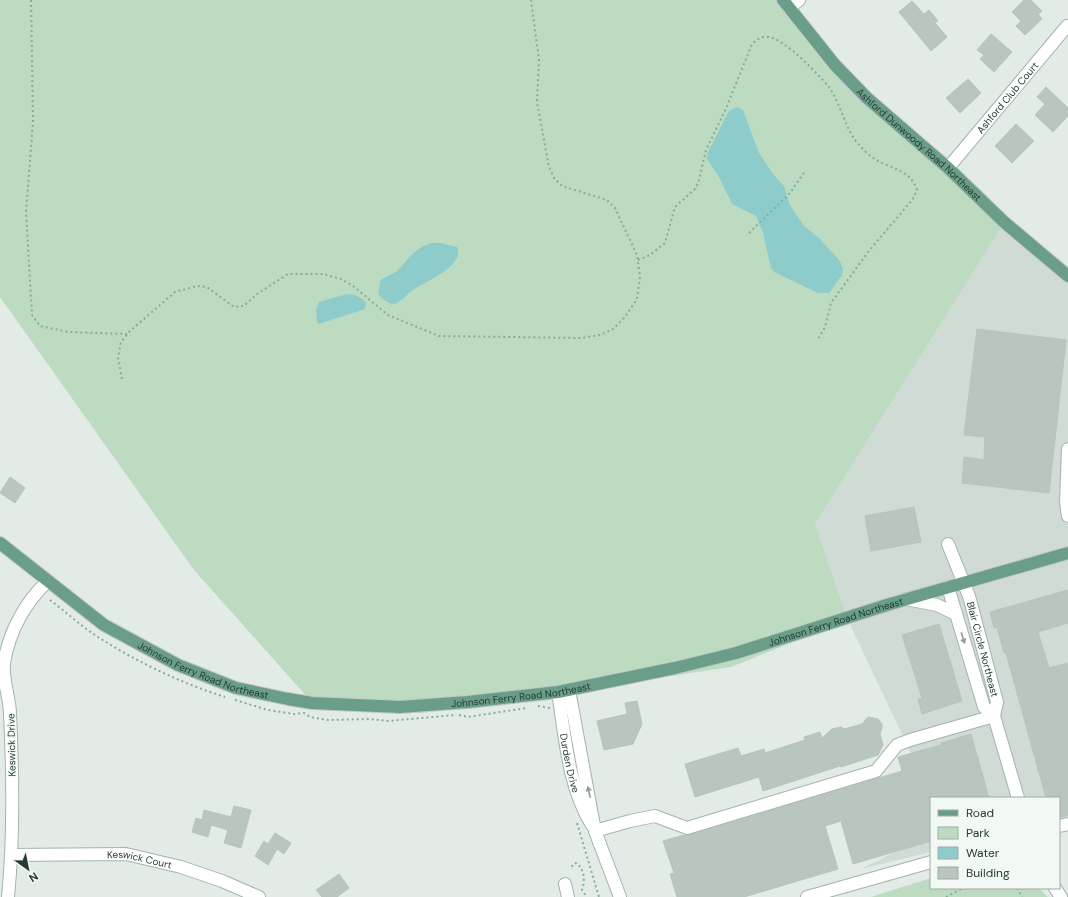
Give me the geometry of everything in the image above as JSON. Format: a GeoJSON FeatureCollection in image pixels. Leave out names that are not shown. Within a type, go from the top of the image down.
{"type":"FeatureCollection","features":[{"type":"Feature","properties":{"kind":"main road","name":"Ashford Dunwoody Road Northeast"},"geometry":{"type":"LineString","coordinates":[[786,4],[835,65],[854,85],[948,168],[1004,222],[1068,276]]}},
{"type":"Feature","properties":{"kind":"main road","name":"Johnson Ferry Road Northeast"},"geometry":{"type":"LineString","coordinates":[[0,543],[104,625],[178,665],[236,688],[312,703],[400,707],[468,702],[564,691],[675,668],[736,653],[906,599],[1068,554]]}},
{"type":"Feature","properties":{"kind":"street"},"geometry":{"type":"LineString","coordinates":[[786,4],[799,0]]}},
{"type":"Feature","properties":{"kind":"street","name":"Ashford Club Court"},"geometry":{"type":"LineString","coordinates":[[948,168],[1067,26]]}},
{"type":"Feature","properties":{"kind":"street"},"geometry":{"type":"LineString","coordinates":[[1068,449],[1066,502],[1068,516]]}},
{"type":"Feature","properties":{"kind":"street","name":"Blair Circle Northeast"},"geometry":{"type":"LineString","coordinates":[[948,544],[955,563],[965,582],[997,702],[994,716],[1018,797]]}},
{"type":"Feature","properties":{"kind":"street","name":"Keswick Drive"},"geometry":{"type":"LineString","coordinates":[[8,897],[12,855],[10,712],[4,664],[16,624],[40,589],[48,581]]}},
{"type":"Feature","properties":{"kind":"street","name":"Blair Circle Northeast"},"geometry":{"type":"LineString","coordinates":[[948,587],[984,707],[994,716]]}},
{"type":"Feature","properties":{"kind":"street","name":"Blair Circle Northeast"},"geometry":{"type":"LineString","coordinates":[[906,599],[937,605],[956,614]]}},
{"type":"Feature","properties":{"kind":"street","name":"Durden Drive"},"geometry":{"type":"LineString","coordinates":[[564,691],[568,754],[582,809],[595,831],[620,897]]}},
{"type":"Feature","properties":{"kind":"street"},"geometry":{"type":"LineString","coordinates":[[595,831],[630,821],[655,816],[687,828],[876,771],[897,745],[994,716]]}},
{"type":"Feature","properties":{"kind":"street","name":"Keswick Court"},"geometry":{"type":"LineString","coordinates":[[12,855],[126,854],[181,867],[222,881],[259,897]]}},
{"type":"Feature","properties":{"kind":"street"},"geometry":{"type":"LineString","coordinates":[[807,897],[930,862]]}},
{"type":"Feature","properties":{"kind":"street"},"geometry":{"type":"LineString","coordinates":[[565,884],[568,897]]}},
{"type":"Feature","properties":{"kind":"path"},"geometry":{"type":"LineString","coordinates":[[31,0],[33,122],[26,212],[32,315],[40,326],[69,332],[127,334]]}},
{"type":"Feature","properties":{"kind":"path"},"geometry":{"type":"LineString","coordinates":[[122,379],[118,358],[121,342],[127,334],[160,303],[175,292],[196,286],[207,287],[234,308],[244,306],[257,294],[288,274],[323,274],[341,279],[353,286],[388,315],[439,336],[581,338],[600,335],[617,325],[626,316],[637,299],[640,277],[638,260],[626,229],[608,200],[562,186],[554,178],[549,167],[537,102],[539,60],[531,0]]}},
{"type":"Feature","properties":{"kind":"path"},"geometry":{"type":"LineString","coordinates":[[638,260],[650,255],[664,243],[675,207],[696,188],[706,150],[725,111],[752,44],[761,37],[770,37],[778,40],[796,54],[829,88],[854,139],[871,157],[908,175],[915,182],[917,190],[913,199],[868,252],[831,303],[825,327],[817,341]]}},
{"type":"Feature","properties":{"kind":"path"},"geometry":{"type":"LineString","coordinates":[[748,233],[790,193],[805,171]]}},
{"type":"Feature","properties":{"kind":"path"},"geometry":{"type":"LineString","coordinates":[[50,600],[98,637],[142,662],[197,688],[268,710],[304,714],[310,717],[328,720],[369,719],[388,721],[446,717],[459,714],[468,717],[538,706],[551,708],[552,714]]}},
{"type":"Feature","properties":{"kind":"path"},"geometry":{"type":"LineString","coordinates":[[577,822],[599,897]]}},
{"type":"Feature","properties":{"kind":"path"},"geometry":{"type":"LineString","coordinates":[[572,867],[573,864],[577,863],[583,869],[585,879],[582,890],[587,897]]}},
{"type":"Feature","properties":{"kind":"path"},"geometry":{"type":"LineString","coordinates":[[946,897],[961,889]]}},
{"type":"Feature","properties":{"kind":"shaded area"},"geometry":{"type":"Polygon","coordinates":[[[1003,225],[1068,282],[1068,820],[1060,822],[1060,797],[932,797],[848,620],[815,524],[1003,225]]]}},
{"type":"Feature","properties":{"kind":"shaded area"},"geometry":{"type":"Polygon","coordinates":[[[930,834],[930,852],[861,869],[930,834]]]}},
{"type":"Feature","properties":{"kind":"green space"},"geometry":{"type":"Polygon","coordinates":[[[0,0],[781,0],[861,91],[1003,225],[815,524],[848,620],[731,667],[422,713],[317,708],[194,570],[0,297],[0,0]]]}},
{"type":"Feature","properties":{"kind":"green space"},"geometry":{"type":"Polygon","coordinates":[[[930,878],[930,889],[1040,889],[1048,897],[871,897],[930,878]]]}},
{"type":"Feature","properties":{"kind":"water"},"geometry":{"type":"Polygon","coordinates":[[[737,107],[743,110],[759,153],[773,174],[784,186],[790,205],[804,226],[819,238],[840,261],[843,269],[842,275],[829,293],[818,293],[774,272],[771,268],[763,233],[756,216],[732,204],[719,177],[707,159],[708,152],[729,111],[737,107]]]}},
{"type":"Feature","properties":{"kind":"water"},"geometry":{"type":"Polygon","coordinates":[[[432,243],[441,243],[457,247],[458,254],[450,267],[411,291],[396,304],[389,303],[383,299],[378,294],[380,281],[397,271],[416,251],[432,243]]]}},
{"type":"Feature","properties":{"kind":"water"},"geometry":{"type":"Polygon","coordinates":[[[347,294],[358,296],[362,299],[366,303],[365,309],[319,324],[317,322],[316,309],[319,302],[347,294]]]}},
{"type":"Feature","properties":{"kind":"building"},"geometry":{"type":"Polygon","coordinates":[[[1024,0],[1031,0],[1042,11],[1038,14],[1042,19],[1025,35],[1016,26],[1021,21],[1012,12],[1024,0]]]}},
{"type":"Feature","properties":{"kind":"building"},"geometry":{"type":"Polygon","coordinates":[[[912,1],[924,14],[929,10],[938,21],[935,23],[947,37],[931,51],[899,12],[912,1]]]}},
{"type":"Feature","properties":{"kind":"building"},"geometry":{"type":"Polygon","coordinates":[[[991,34],[1012,52],[994,72],[980,59],[984,55],[977,50],[991,34]]]}},
{"type":"Feature","properties":{"kind":"building"},"geometry":{"type":"Polygon","coordinates":[[[968,79],[981,93],[960,113],[946,98],[968,79]]]}},
{"type":"Feature","properties":{"kind":"building"},"geometry":{"type":"Polygon","coordinates":[[[1046,87],[1068,108],[1068,116],[1053,132],[1035,115],[1045,104],[1037,97],[1046,87]]]}},
{"type":"Feature","properties":{"kind":"building"},"geometry":{"type":"Polygon","coordinates":[[[1016,124],[1034,141],[1012,163],[995,146],[1016,124]]]}},
{"type":"Feature","properties":{"kind":"building"},"geometry":{"type":"Polygon","coordinates":[[[977,329],[1066,340],[1049,493],[962,483],[964,457],[984,460],[985,437],[964,435],[977,329]]]}},
{"type":"Feature","properties":{"kind":"building"},"geometry":{"type":"Polygon","coordinates":[[[10,477],[25,488],[15,503],[0,493],[10,477]]]}},
{"type":"Feature","properties":{"kind":"building"},"geometry":{"type":"Polygon","coordinates":[[[914,507],[921,542],[871,551],[865,516],[914,507]]]}},
{"type":"Feature","properties":{"kind":"building"},"geometry":{"type":"Polygon","coordinates":[[[1068,590],[1068,623],[1038,632],[1049,668],[1068,663],[1068,815],[1060,818],[1060,797],[1046,797],[1006,653],[1004,653],[997,627],[994,628],[990,612],[1068,590]]]}},
{"type":"Feature","properties":{"kind":"building"},"geometry":{"type":"Polygon","coordinates":[[[939,624],[962,701],[922,714],[918,699],[922,698],[902,635],[939,624]]]}},
{"type":"Feature","properties":{"kind":"building"},"geometry":{"type":"Polygon","coordinates":[[[637,701],[642,724],[633,744],[604,750],[597,721],[627,714],[625,703],[637,701]]]}},
{"type":"Feature","properties":{"kind":"building"},"geometry":{"type":"Polygon","coordinates":[[[868,717],[878,719],[882,724],[880,734],[883,745],[878,755],[763,791],[759,777],[695,797],[685,764],[738,748],[741,756],[764,749],[765,753],[805,740],[804,737],[820,732],[822,738],[832,729],[842,727],[844,729],[862,724],[868,717]]]}},
{"type":"Feature","properties":{"kind":"building"},"geometry":{"type":"Polygon","coordinates":[[[971,734],[989,797],[930,797],[930,841],[853,864],[841,821],[825,826],[838,869],[744,897],[677,897],[670,874],[674,873],[663,841],[689,835],[902,771],[898,757],[941,745],[941,743],[971,734]]]}},
{"type":"Feature","properties":{"kind":"building"},"geometry":{"type":"Polygon","coordinates":[[[234,806],[251,810],[241,848],[224,843],[228,830],[211,825],[208,837],[192,832],[196,818],[202,820],[204,810],[231,817],[234,806]]]}},
{"type":"Feature","properties":{"kind":"building"},"geometry":{"type":"Polygon","coordinates":[[[275,833],[291,843],[284,854],[277,849],[268,865],[255,856],[264,841],[268,844],[275,833]]]}},
{"type":"Feature","properties":{"kind":"building"},"geometry":{"type":"Polygon","coordinates":[[[339,874],[349,888],[337,897],[322,897],[316,890],[339,874]]]}}]}
